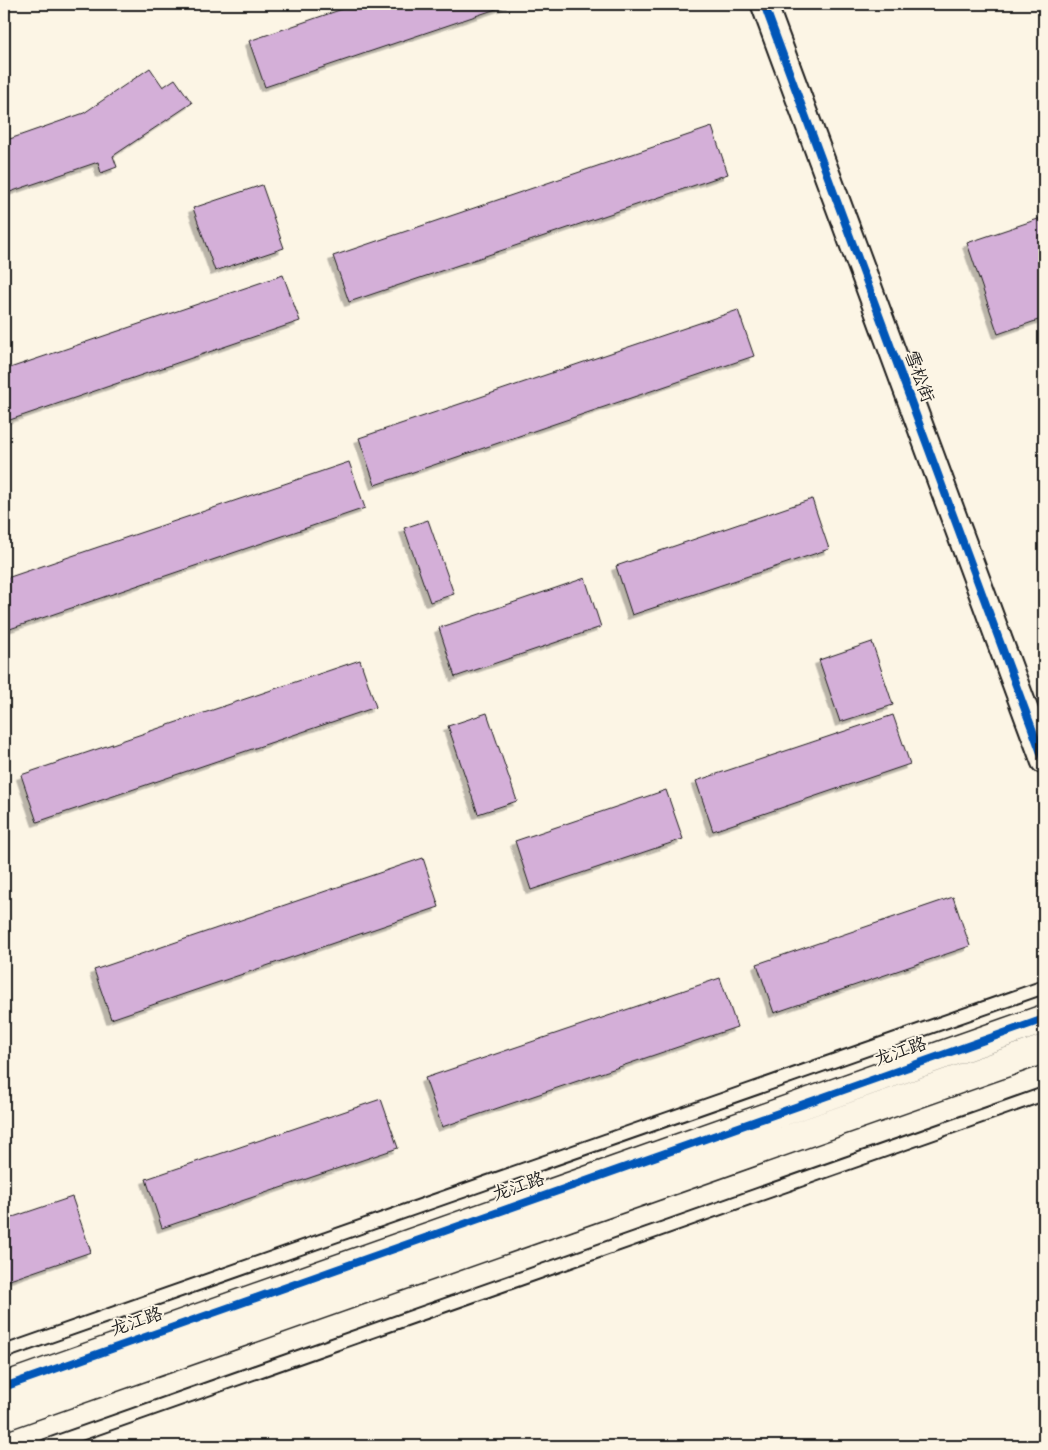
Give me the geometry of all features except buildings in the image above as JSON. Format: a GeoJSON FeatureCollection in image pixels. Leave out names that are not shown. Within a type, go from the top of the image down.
{"type":"FeatureCollection","features":[{"type":"Feature","properties":{"kind":"street","name":"雪松街"},"geometry":{"type":"LineString","coordinates":[[764,4],[1044,761]]}},
{"type":"Feature","properties":{"kind":"street","name":"龙江路"},"geometry":{"type":"LineString","coordinates":[[4,1386],[1044,1019]]}},
{"type":"Feature","properties":{"kind":"street"},"geometry":{"type":"LineString","coordinates":[[4,1416],[1044,1049]]}},
{"type":"Feature","properties":{"kind":"lane"},"geometry":{"type":"LineString","coordinates":[[4,1352],[1044,987]]}},
{"type":"Feature","properties":{"kind":"lane"},"geometry":{"type":"LineString","coordinates":[[46,1446],[1044,1094]]}},
{"type":"Feature","properties":{"kind":"cycle path"},"geometry":{"type":"LineString","coordinates":[[764,4],[1044,761]]}},
{"type":"Feature","properties":{"kind":"cycle path"},"geometry":{"type":"LineString","coordinates":[[4,1387],[1044,1019]]}}]}
